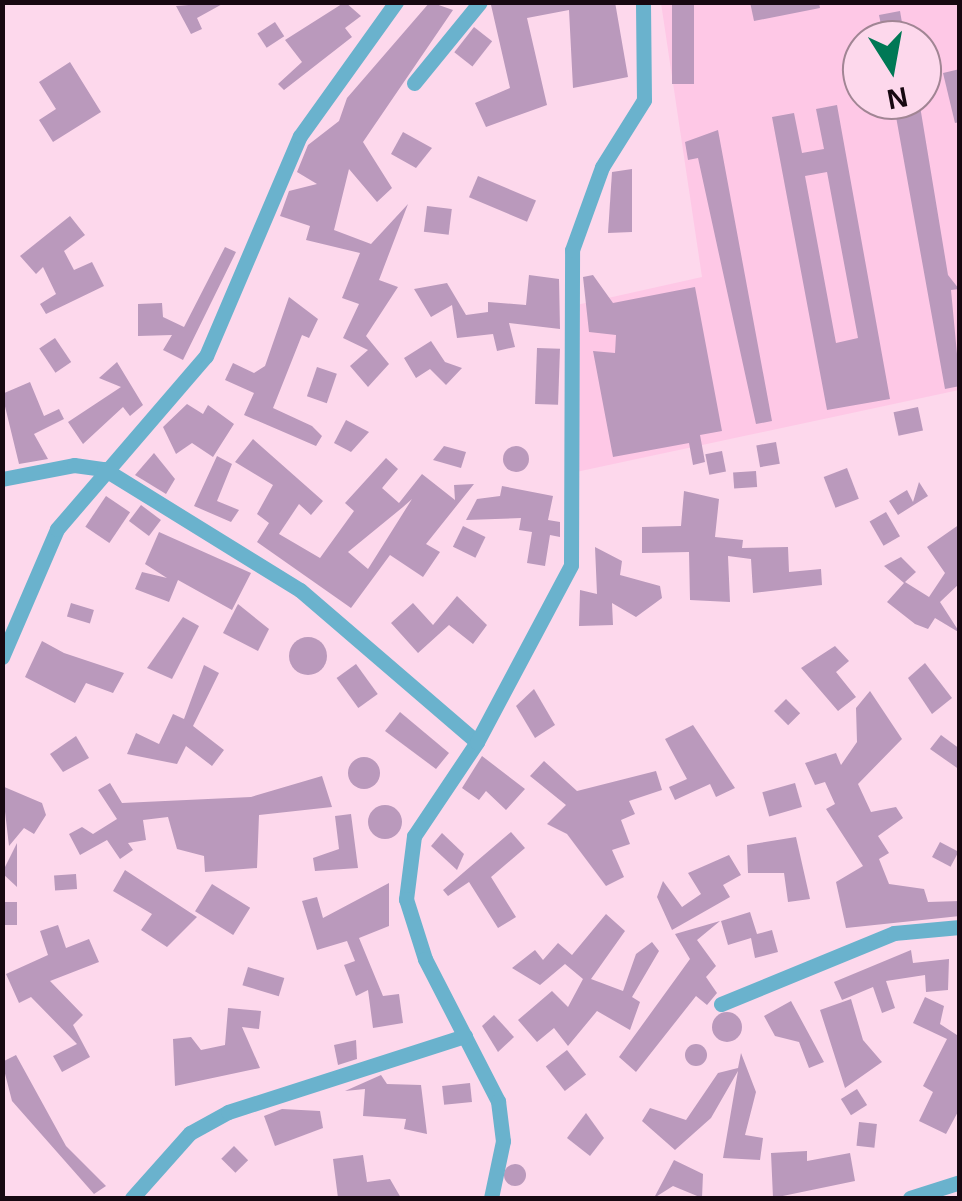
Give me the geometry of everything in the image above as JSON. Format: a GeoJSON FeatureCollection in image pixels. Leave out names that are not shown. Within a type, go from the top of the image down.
{"type":"FeatureCollection","features":[{"type":"Feature","properties":{"kind":"street"},"geometry":{"type":"LineString","coordinates":[[2,656],[58,528],[104,469],[190,382],[300,136],[396,2]]}},
{"type":"Feature","properties":{"kind":"street"},"geometry":{"type":"LineString","coordinates":[[414,83],[480,2]]}},
{"type":"Feature","properties":{"kind":"street"},"geometry":{"type":"LineString","coordinates":[[491,1198],[502,1120],[466,1036],[425,959],[406,875],[428,806],[477,742],[570,565],[572,250],[602,167],[644,100],[644,2]]}},
{"type":"Feature","properties":{"kind":"street"},"geometry":{"type":"LineString","coordinates":[[2,479],[74,465],[104,469],[300,590],[477,742]]}},
{"type":"Feature","properties":{"kind":"street"},"geometry":{"type":"LineString","coordinates":[[721,1004],[894,934],[960,927]]}},
{"type":"Feature","properties":{"kind":"street"},"geometry":{"type":"LineString","coordinates":[[132,1198],[190,1133],[228,1112],[466,1036]]}},
{"type":"Feature","properties":{"kind":"street"},"geometry":{"type":"LineString","coordinates":[[910,1198],[960,1182]]}},
{"type":"Feature","properties":{"kind":"shaded area"},"geometry":{"type":"Polygon","coordinates":[[[661,3],[959,3],[959,390],[576,472],[572,306],[702,277],[661,3]]]}},
{"type":"Feature","properties":{"kind":"building"},"geometry":{"type":"Polygon","coordinates":[[[226,2],[197,18],[202,29],[191,34],[176,6],[226,2]]]}},
{"type":"Feature","properties":{"kind":"building"},"geometry":{"type":"Polygon","coordinates":[[[345,2],[361,16],[345,28],[352,37],[284,90],[278,84],[302,62],[285,40],[345,2]]]}},
{"type":"Feature","properties":{"kind":"building"},"geometry":{"type":"Polygon","coordinates":[[[430,2],[453,10],[363,142],[392,188],[377,202],[349,169],[334,230],[371,244],[408,204],[379,280],[398,287],[366,336],[389,364],[368,387],[350,366],[368,350],[343,338],[359,304],[342,298],[360,253],[306,240],[310,226],[280,216],[289,191],[317,184],[297,172],[308,145],[339,121],[347,98],[430,2]]]}},
{"type":"Feature","properties":{"kind":"building"},"geometry":{"type":"Polygon","coordinates":[[[615,2],[628,77],[573,88],[569,10],[527,18],[547,105],[486,127],[475,103],[510,88],[491,5],[615,2]]]}},
{"type":"Feature","properties":{"kind":"building"},"geometry":{"type":"Polygon","coordinates":[[[672,2],[694,2],[694,84],[672,84],[672,2]]]}},
{"type":"Feature","properties":{"kind":"building"},"geometry":{"type":"Polygon","coordinates":[[[750,2],[819,2],[820,8],[754,21],[750,2]]]}},
{"type":"Feature","properties":{"kind":"building"},"geometry":{"type":"Polygon","coordinates":[[[900,11],[902,20],[880,20],[879,15],[900,11]]]}},
{"type":"Feature","properties":{"kind":"building"},"geometry":{"type":"Polygon","coordinates":[[[275,22],[284,36],[267,48],[257,33],[275,22]]]}},
{"type":"Feature","properties":{"kind":"building"},"geometry":{"type":"Polygon","coordinates":[[[474,27],[492,41],[472,66],[454,52],[474,27]]]}},
{"type":"Feature","properties":{"kind":"building"},"geometry":{"type":"Polygon","coordinates":[[[70,62],[101,112],[53,142],[39,120],[56,109],[39,82],[70,62]]]}},
{"type":"Feature","properties":{"kind":"building"},"geometry":{"type":"Polygon","coordinates":[[[960,69],[960,122],[955,123],[943,73],[960,69]]]}},
{"type":"Feature","properties":{"kind":"building"},"geometry":{"type":"Polygon","coordinates":[[[837,105],[890,399],[827,410],[772,117],[794,113],[802,153],[824,149],[816,109],[837,105]],[[827,172],[805,176],[836,343],[858,338],[827,172]]]}},
{"type":"Feature","properties":{"kind":"building"},"geometry":{"type":"Polygon","coordinates":[[[897,120],[922,120],[948,275],[959,289],[951,290],[960,386],[945,389],[897,120]]]}},
{"type":"Feature","properties":{"kind":"building"},"geometry":{"type":"Polygon","coordinates":[[[718,130],[772,421],[756,424],[698,158],[688,160],[685,142],[718,130]]]}},
{"type":"Feature","properties":{"kind":"building"},"geometry":{"type":"Polygon","coordinates":[[[403,132],[432,148],[416,168],[391,154],[403,132]]]}},
{"type":"Feature","properties":{"kind":"building"},"geometry":{"type":"Polygon","coordinates":[[[632,169],[632,232],[608,233],[612,172],[632,169]]]}},
{"type":"Feature","properties":{"kind":"building"},"geometry":{"type":"Polygon","coordinates":[[[478,176],[536,201],[527,222],[469,197],[478,176]]]}},
{"type":"Feature","properties":{"kind":"building"},"geometry":{"type":"Polygon","coordinates":[[[427,206],[452,209],[449,235],[424,232],[427,206]]]}},
{"type":"Feature","properties":{"kind":"building"},"geometry":{"type":"Polygon","coordinates":[[[70,216],[85,235],[64,251],[74,270],[92,262],[104,286],[46,314],[40,304],[56,294],[43,267],[36,274],[20,256],[70,216]]]}},
{"type":"Feature","properties":{"kind":"building"},"geometry":{"type":"Polygon","coordinates":[[[225,247],[236,252],[183,360],[163,350],[172,335],[138,336],[138,304],[162,303],[163,317],[184,327],[225,247]]]}},
{"type":"Feature","properties":{"kind":"building"},"geometry":{"type":"Polygon","coordinates":[[[529,275],[559,279],[560,329],[509,323],[515,347],[497,351],[493,334],[457,338],[452,305],[431,317],[414,289],[447,283],[466,315],[488,312],[488,302],[526,305],[529,275]]]}},
{"type":"Feature","properties":{"kind":"building"},"geometry":{"type":"Polygon","coordinates":[[[593,275],[613,303],[695,287],[722,431],[700,435],[705,462],[693,465],[689,443],[613,457],[593,351],[615,353],[616,335],[589,332],[583,277],[593,275]]]}},
{"type":"Feature","properties":{"kind":"building"},"geometry":{"type":"Polygon","coordinates":[[[289,297],[318,319],[309,338],[302,335],[273,408],[312,426],[322,436],[316,446],[244,415],[254,393],[225,380],[233,363],[254,373],[265,366],[289,297]]]}},
{"type":"Feature","properties":{"kind":"building"},"geometry":{"type":"Polygon","coordinates":[[[55,338],[71,362],[55,373],[39,349],[55,338]]]}},
{"type":"Feature","properties":{"kind":"building"},"geometry":{"type":"Polygon","coordinates":[[[431,341],[445,362],[462,368],[446,385],[430,369],[416,378],[404,358],[431,341]]]}},
{"type":"Feature","properties":{"kind":"building"},"geometry":{"type":"Polygon","coordinates":[[[537,348],[560,349],[558,405],[535,404],[537,348]]]}},
{"type":"Feature","properties":{"kind":"building"},"geometry":{"type":"Polygon","coordinates":[[[117,362],[143,405],[130,416],[123,407],[83,444],[68,422],[121,387],[99,378],[117,362]]]}},
{"type":"Feature","properties":{"kind":"building"},"geometry":{"type":"Polygon","coordinates":[[[317,367],[337,374],[327,403],[307,396],[317,367]]]}},
{"type":"Feature","properties":{"kind":"building"},"geometry":{"type":"Polygon","coordinates":[[[30,382],[44,416],[59,409],[64,419],[34,434],[48,459],[19,464],[2,394],[30,382]]]}},
{"type":"Feature","properties":{"kind":"building"},"geometry":{"type":"Polygon","coordinates":[[[187,404],[203,414],[208,405],[234,424],[213,457],[192,443],[176,454],[163,427],[187,404]]]}},
{"type":"Feature","properties":{"kind":"building"},"geometry":{"type":"Polygon","coordinates":[[[918,407],[923,430],[899,436],[894,412],[918,407]]]}},
{"type":"Feature","properties":{"kind":"building"},"geometry":{"type":"Polygon","coordinates":[[[346,420],[369,432],[351,452],[334,443],[346,420]]]}},
{"type":"Feature","properties":{"kind":"building"},"geometry":{"type":"Polygon","coordinates":[[[253,439],[323,501],[311,515],[299,504],[279,534],[320,558],[354,511],[345,503],[386,458],[398,469],[382,488],[399,503],[422,474],[455,500],[454,485],[474,484],[426,544],[440,552],[423,577],[390,555],[351,608],[257,542],[269,523],[257,514],[273,485],[235,462],[253,439]],[[412,499],[348,552],[368,569],[412,499]]]}},
{"type":"Feature","properties":{"kind":"building"},"geometry":{"type":"Polygon","coordinates":[[[776,442],[780,464],[760,467],[756,445],[776,442]]]}},
{"type":"Feature","properties":{"kind":"building"},"geometry":{"type":"Polygon","coordinates":[[[444,446],[466,452],[461,468],[433,460],[444,446]]]}},
{"type":"Feature","properties":{"kind":"building"},"geometry":{"type":"Polygon","coordinates":[[[516,446],[525,450],[529,459],[525,468],[516,472],[507,468],[503,459],[507,450],[516,446]]]}},
{"type":"Feature","properties":{"kind":"building"},"geometry":{"type":"Polygon","coordinates":[[[722,451],[726,472],[709,475],[705,454],[722,451]]]}},
{"type":"Feature","properties":{"kind":"building"},"geometry":{"type":"Polygon","coordinates":[[[154,453],[175,479],[166,494],[135,475],[154,453]]]}},
{"type":"Feature","properties":{"kind":"building"},"geometry":{"type":"Polygon","coordinates":[[[217,456],[232,464],[217,501],[239,510],[231,522],[194,506],[217,456]]]}},
{"type":"Feature","properties":{"kind":"building"},"geometry":{"type":"Polygon","coordinates":[[[847,468],[859,499],[835,508],[824,477],[847,468]]]}},
{"type":"Feature","properties":{"kind":"building"},"geometry":{"type":"Polygon","coordinates":[[[756,471],[757,487],[734,489],[733,473],[756,471]]]}},
{"type":"Feature","properties":{"kind":"building"},"geometry":{"type":"Polygon","coordinates":[[[919,482],[928,496],[898,515],[889,501],[907,490],[913,502],[919,482]]]}},
{"type":"Feature","properties":{"kind":"building"},"geometry":{"type":"Polygon","coordinates":[[[502,486],[553,496],[548,520],[560,522],[560,537],[550,535],[545,566],[527,563],[532,532],[519,530],[521,518],[466,520],[477,499],[500,496],[502,486]]]}},
{"type":"Feature","properties":{"kind":"building"},"geometry":{"type":"Polygon","coordinates":[[[684,491],[719,499],[715,537],[743,540],[742,548],[788,547],[789,572],[821,569],[822,585],[753,593],[751,559],[728,556],[730,602],[690,600],[689,552],[642,553],[642,527],[681,526],[684,491]]]}},
{"type":"Feature","properties":{"kind":"building"},"geometry":{"type":"Polygon","coordinates":[[[106,496],[130,512],[109,543],[85,527],[106,496]]]}},
{"type":"Feature","properties":{"kind":"building"},"geometry":{"type":"Polygon","coordinates":[[[141,505],[161,520],[149,536],[129,521],[141,505]]]}},
{"type":"Feature","properties":{"kind":"building"},"geometry":{"type":"Polygon","coordinates":[[[886,512],[900,536],[884,546],[870,522],[886,512]]]}},
{"type":"Feature","properties":{"kind":"building"},"geometry":{"type":"Polygon","coordinates":[[[960,524],[960,583],[940,602],[960,633],[935,618],[928,629],[887,602],[904,583],[884,566],[901,557],[916,572],[905,582],[929,597],[945,573],[927,547],[960,524]]]}},
{"type":"Feature","properties":{"kind":"building"},"geometry":{"type":"Polygon","coordinates":[[[463,526],[485,537],[475,558],[453,547],[463,526]]]}},
{"type":"Feature","properties":{"kind":"building"},"geometry":{"type":"Polygon","coordinates":[[[159,532],[251,573],[232,610],[178,580],[169,602],[135,589],[142,572],[167,578],[145,564],[159,532]]]}},
{"type":"Feature","properties":{"kind":"building"},"geometry":{"type":"Polygon","coordinates":[[[595,547],[622,561],[620,575],[660,586],[662,598],[636,617],[612,603],[613,625],[579,626],[580,590],[597,594],[595,547]]]}},
{"type":"Feature","properties":{"kind":"building"},"geometry":{"type":"Polygon","coordinates":[[[457,596],[487,625],[473,644],[449,625],[418,653],[391,623],[413,603],[433,625],[457,596]]]}},
{"type":"Feature","properties":{"kind":"building"},"geometry":{"type":"Polygon","coordinates":[[[71,603],[94,610],[90,623],[67,616],[71,603]]]}},
{"type":"Feature","properties":{"kind":"building"},"geometry":{"type":"Polygon","coordinates":[[[238,604],[269,629],[258,651],[223,633],[238,604]]]}},
{"type":"Feature","properties":{"kind":"building"},"geometry":{"type":"Polygon","coordinates":[[[183,617],[199,626],[172,679],[147,668],[183,617]]]}},
{"type":"Feature","properties":{"kind":"building"},"geometry":{"type":"Polygon","coordinates":[[[308,637],[321,643],[327,656],[321,669],[308,675],[295,669],[289,656],[295,643],[308,637]]]}},
{"type":"Feature","properties":{"kind":"building"},"geometry":{"type":"Polygon","coordinates":[[[42,641],[64,653],[124,673],[113,693],[86,683],[75,703],[25,677],[42,641]]]}},
{"type":"Feature","properties":{"kind":"building"},"geometry":{"type":"Polygon","coordinates":[[[835,646],[849,661],[836,672],[856,697],[838,711],[801,668],[835,646]]]}},
{"type":"Feature","properties":{"kind":"building"},"geometry":{"type":"Polygon","coordinates":[[[925,663],[952,698],[932,714],[908,678],[925,663]]]}},
{"type":"Feature","properties":{"kind":"building"},"geometry":{"type":"Polygon","coordinates":[[[356,664],[378,694],[358,708],[337,678],[356,664]]]}},
{"type":"Feature","properties":{"kind":"building"},"geometry":{"type":"Polygon","coordinates":[[[204,665],[219,673],[193,726],[224,750],[212,766],[186,746],[177,764],[127,754],[136,733],[159,744],[173,714],[184,719],[204,665]]]}},
{"type":"Feature","properties":{"kind":"building"},"geometry":{"type":"Polygon","coordinates":[[[534,689],[555,725],[535,738],[516,706],[534,689]]]}},
{"type":"Feature","properties":{"kind":"building"},"geometry":{"type":"Polygon","coordinates":[[[870,691],[902,739],[858,784],[871,812],[896,807],[903,818],[878,836],[889,853],[879,859],[889,884],[924,889],[928,902],[960,901],[960,916],[846,928],[836,882],[863,866],[826,809],[835,804],[825,782],[815,785],[805,763],[836,753],[841,765],[857,742],[856,708],[870,691]]]}},
{"type":"Feature","properties":{"kind":"building"},"geometry":{"type":"Polygon","coordinates":[[[786,699],[800,713],[788,725],[774,711],[786,699]]]}},
{"type":"Feature","properties":{"kind":"building"},"geometry":{"type":"Polygon","coordinates":[[[400,712],[449,753],[436,769],[385,731],[400,712]]]}},
{"type":"Feature","properties":{"kind":"building"},"geometry":{"type":"Polygon","coordinates":[[[693,725],[735,788],[716,797],[710,784],[675,800],[669,787],[687,779],[665,739],[693,725]]]}},
{"type":"Feature","properties":{"kind":"building"},"geometry":{"type":"Polygon","coordinates":[[[941,735],[960,749],[960,770],[930,749],[941,735]]]}},
{"type":"Feature","properties":{"kind":"building"},"geometry":{"type":"Polygon","coordinates":[[[76,736],[89,758],[63,772],[50,754],[76,736]]]}},
{"type":"Feature","properties":{"kind":"building"},"geometry":{"type":"Polygon","coordinates":[[[482,756],[525,789],[506,810],[486,791],[479,800],[462,788],[482,756]]]}},
{"type":"Feature","properties":{"kind":"building"},"geometry":{"type":"Polygon","coordinates":[[[364,757],[375,762],[380,773],[375,784],[364,789],[353,784],[348,773],[353,762],[364,757]]]}},
{"type":"Feature","properties":{"kind":"building"},"geometry":{"type":"Polygon","coordinates":[[[544,761],[577,791],[656,771],[662,790],[629,801],[635,814],[621,820],[630,844],[612,850],[624,877],[606,886],[567,834],[547,824],[566,805],[530,776],[544,761]]]}},
{"type":"Feature","properties":{"kind":"building"},"geometry":{"type":"Polygon","coordinates":[[[322,776],[332,807],[259,815],[257,868],[205,872],[204,856],[177,849],[168,817],[143,820],[146,840],[128,843],[133,850],[120,859],[107,840],[80,855],[69,834],[82,827],[93,834],[117,819],[98,790],[110,783],[122,803],[251,797],[322,776]]]}},
{"type":"Feature","properties":{"kind":"building"},"geometry":{"type":"Polygon","coordinates":[[[795,783],[802,807],[769,816],[762,792],[795,783]]]}},
{"type":"Feature","properties":{"kind":"building"},"geometry":{"type":"Polygon","coordinates":[[[2,786],[42,803],[46,815],[34,834],[24,828],[9,846],[2,786]]]}},
{"type":"Feature","properties":{"kind":"building"},"geometry":{"type":"Polygon","coordinates":[[[385,805],[397,810],[402,822],[397,834],[385,839],[373,834],[368,822],[373,810],[385,805]]]}},
{"type":"Feature","properties":{"kind":"building"},"geometry":{"type":"Polygon","coordinates":[[[351,814],[358,868],[315,871],[313,858],[339,849],[335,816],[351,814]]]}},
{"type":"Feature","properties":{"kind":"building"},"geometry":{"type":"Polygon","coordinates":[[[511,832],[525,848],[491,877],[516,917],[498,928],[469,882],[448,896],[443,890],[511,832]]]}},
{"type":"Feature","properties":{"kind":"building"},"geometry":{"type":"Polygon","coordinates":[[[442,833],[464,854],[457,870],[431,846],[442,833]]]}},
{"type":"Feature","properties":{"kind":"building"},"geometry":{"type":"Polygon","coordinates":[[[796,837],[810,899],[788,902],[784,873],[748,873],[747,845],[796,837]]]}},
{"type":"Feature","properties":{"kind":"building"},"geometry":{"type":"Polygon","coordinates":[[[940,842],[959,852],[951,867],[932,857],[940,842]]]}},
{"type":"Feature","properties":{"kind":"building"},"geometry":{"type":"Polygon","coordinates":[[[17,843],[17,887],[2,873],[17,843]]]}},
{"type":"Feature","properties":{"kind":"building"},"geometry":{"type":"Polygon","coordinates":[[[729,855],[741,875],[723,885],[730,897],[672,930],[657,897],[663,881],[682,907],[701,894],[688,873],[729,855]]]}},
{"type":"Feature","properties":{"kind":"building"},"geometry":{"type":"Polygon","coordinates":[[[125,870],[197,917],[167,947],[141,930],[152,914],[113,891],[125,870]]]}},
{"type":"Feature","properties":{"kind":"building"},"geometry":{"type":"Polygon","coordinates":[[[76,874],[77,889],[55,890],[54,876],[76,874]]]}},
{"type":"Feature","properties":{"kind":"building"},"geometry":{"type":"Polygon","coordinates":[[[389,883],[389,926],[359,938],[383,996],[399,994],[403,1023],[373,1028],[368,990],[356,996],[344,965],[355,961],[347,941],[317,950],[302,901],[317,897],[323,918],[389,883]]]}},
{"type":"Feature","properties":{"kind":"building"},"geometry":{"type":"Polygon","coordinates":[[[212,884],[250,908],[233,935],[195,911],[212,884]]]}},
{"type":"Feature","properties":{"kind":"building"},"geometry":{"type":"Polygon","coordinates":[[[2,902],[17,902],[17,925],[2,925],[2,902]]]}},
{"type":"Feature","properties":{"kind":"building"},"geometry":{"type":"Polygon","coordinates":[[[750,912],[757,934],[772,930],[778,952],[755,958],[751,938],[728,945],[721,921],[750,912]]]}},
{"type":"Feature","properties":{"kind":"building"},"geometry":{"type":"Polygon","coordinates":[[[606,914],[625,931],[591,979],[623,991],[636,954],[652,942],[659,951],[632,997],[640,1002],[630,1030],[597,1011],[568,1046],[554,1028],[537,1042],[518,1020],[552,991],[568,1007],[583,979],[565,964],[540,985],[512,968],[535,950],[543,960],[558,943],[572,955],[606,914]]]}},
{"type":"Feature","properties":{"kind":"building"},"geometry":{"type":"Polygon","coordinates":[[[720,921],[697,940],[716,966],[706,977],[717,993],[707,1005],[696,996],[636,1072],[619,1057],[690,959],[675,934],[720,921]]]}},
{"type":"Feature","properties":{"kind":"building"},"geometry":{"type":"Polygon","coordinates":[[[58,925],[66,948],[89,939],[99,962],[50,981],[83,1015],[73,1025],[90,1057],[62,1072],[53,1056],[77,1044],[31,997],[19,1003],[6,974],[48,955],[40,931],[58,925]]]}},
{"type":"Feature","properties":{"kind":"building"},"geometry":{"type":"Polygon","coordinates":[[[911,950],[913,963],[949,959],[948,990],[926,992],[925,975],[886,981],[895,1008],[882,1013],[873,987],[842,1000],[834,982],[911,950]]]}},
{"type":"Feature","properties":{"kind":"building"},"geometry":{"type":"Polygon","coordinates":[[[248,967],[284,978],[279,996],[242,985],[248,967]]]}},
{"type":"Feature","properties":{"kind":"building"},"geometry":{"type":"Polygon","coordinates":[[[925,997],[944,1006],[940,1024],[960,1037],[960,1108],[946,1134],[919,1121],[933,1092],[923,1086],[947,1039],[913,1023],[925,997]]]}},
{"type":"Feature","properties":{"kind":"building"},"geometry":{"type":"Polygon","coordinates":[[[851,999],[863,1040],[882,1062],[845,1088],[820,1010],[851,999]]]}},
{"type":"Feature","properties":{"kind":"building"},"geometry":{"type":"Polygon","coordinates":[[[791,1001],[824,1062],[809,1068],[799,1042],[775,1036],[764,1016],[791,1001]]]}},
{"type":"Feature","properties":{"kind":"building"},"geometry":{"type":"Polygon","coordinates":[[[228,1008],[261,1011],[259,1029],[242,1027],[260,1068],[175,1086],[173,1039],[191,1037],[201,1050],[225,1045],[228,1008]]]}},
{"type":"Feature","properties":{"kind":"building"},"geometry":{"type":"Polygon","coordinates":[[[727,1012],[741,1021],[742,1027],[733,1041],[727,1042],[713,1033],[712,1027],[721,1013],[727,1012]]]}},
{"type":"Feature","properties":{"kind":"building"},"geometry":{"type":"Polygon","coordinates":[[[494,1015],[514,1037],[498,1052],[482,1026],[494,1015]]]}},
{"type":"Feature","properties":{"kind":"building"},"geometry":{"type":"Polygon","coordinates":[[[356,1040],[357,1059],[338,1065],[334,1045],[356,1040]]]}},
{"type":"Feature","properties":{"kind":"building"},"geometry":{"type":"Polygon","coordinates":[[[692,1044],[700,1044],[707,1055],[700,1066],[692,1066],[685,1059],[685,1051],[692,1044]]]}},
{"type":"Feature","properties":{"kind":"building"},"geometry":{"type":"Polygon","coordinates":[[[567,1050],[586,1074],[565,1091],[546,1067],[567,1050]]]}},
{"type":"Feature","properties":{"kind":"building"},"geometry":{"type":"Polygon","coordinates":[[[741,1053],[756,1092],[745,1135],[763,1138],[760,1160],[723,1158],[738,1071],[711,1118],[675,1150],[642,1121],[650,1108],[686,1120],[718,1073],[738,1068],[741,1053]]]}},
{"type":"Feature","properties":{"kind":"building"},"geometry":{"type":"Polygon","coordinates":[[[16,1055],[66,1146],[106,1186],[94,1194],[12,1101],[2,1062],[16,1055]]]}},
{"type":"Feature","properties":{"kind":"building"},"geometry":{"type":"Polygon","coordinates":[[[381,1075],[387,1084],[421,1085],[427,1134],[404,1129],[406,1119],[363,1116],[365,1089],[345,1091],[381,1075]]]}},
{"type":"Feature","properties":{"kind":"building"},"geometry":{"type":"Polygon","coordinates":[[[470,1083],[472,1102],[444,1105],[442,1086],[470,1083]]]}},
{"type":"Feature","properties":{"kind":"building"},"geometry":{"type":"Polygon","coordinates":[[[857,1089],[867,1105],[851,1115],[841,1099],[857,1089]]]}},
{"type":"Feature","properties":{"kind":"building"},"geometry":{"type":"Polygon","coordinates":[[[282,1109],[320,1111],[323,1128],[275,1146],[264,1116],[282,1109]]]}},
{"type":"Feature","properties":{"kind":"building"},"geometry":{"type":"Polygon","coordinates":[[[586,1113],[604,1138],[590,1156],[567,1138],[586,1113]]]}},
{"type":"Feature","properties":{"kind":"building"},"geometry":{"type":"Polygon","coordinates":[[[859,1122],[877,1124],[874,1148],[856,1146],[859,1122]]]}},
{"type":"Feature","properties":{"kind":"building"},"geometry":{"type":"Polygon","coordinates":[[[234,1146],[248,1160],[235,1173],[221,1159],[234,1146]]]}},
{"type":"Feature","properties":{"kind":"building"},"geometry":{"type":"Polygon","coordinates":[[[807,1151],[807,1161],[850,1153],[855,1181],[773,1198],[771,1153],[807,1151]]]}},
{"type":"Feature","properties":{"kind":"building"},"geometry":{"type":"Polygon","coordinates":[[[363,1155],[367,1182],[390,1179],[401,1198],[338,1198],[333,1159],[363,1155]]]}},
{"type":"Feature","properties":{"kind":"building"},"geometry":{"type":"Polygon","coordinates":[[[674,1160],[703,1174],[702,1198],[673,1186],[654,1198],[674,1160]]]}},
{"type":"Feature","properties":{"kind":"building"},"geometry":{"type":"Polygon","coordinates":[[[515,1164],[523,1167],[523,1183],[515,1186],[507,1183],[504,1175],[507,1167],[515,1164]]]}}]}
